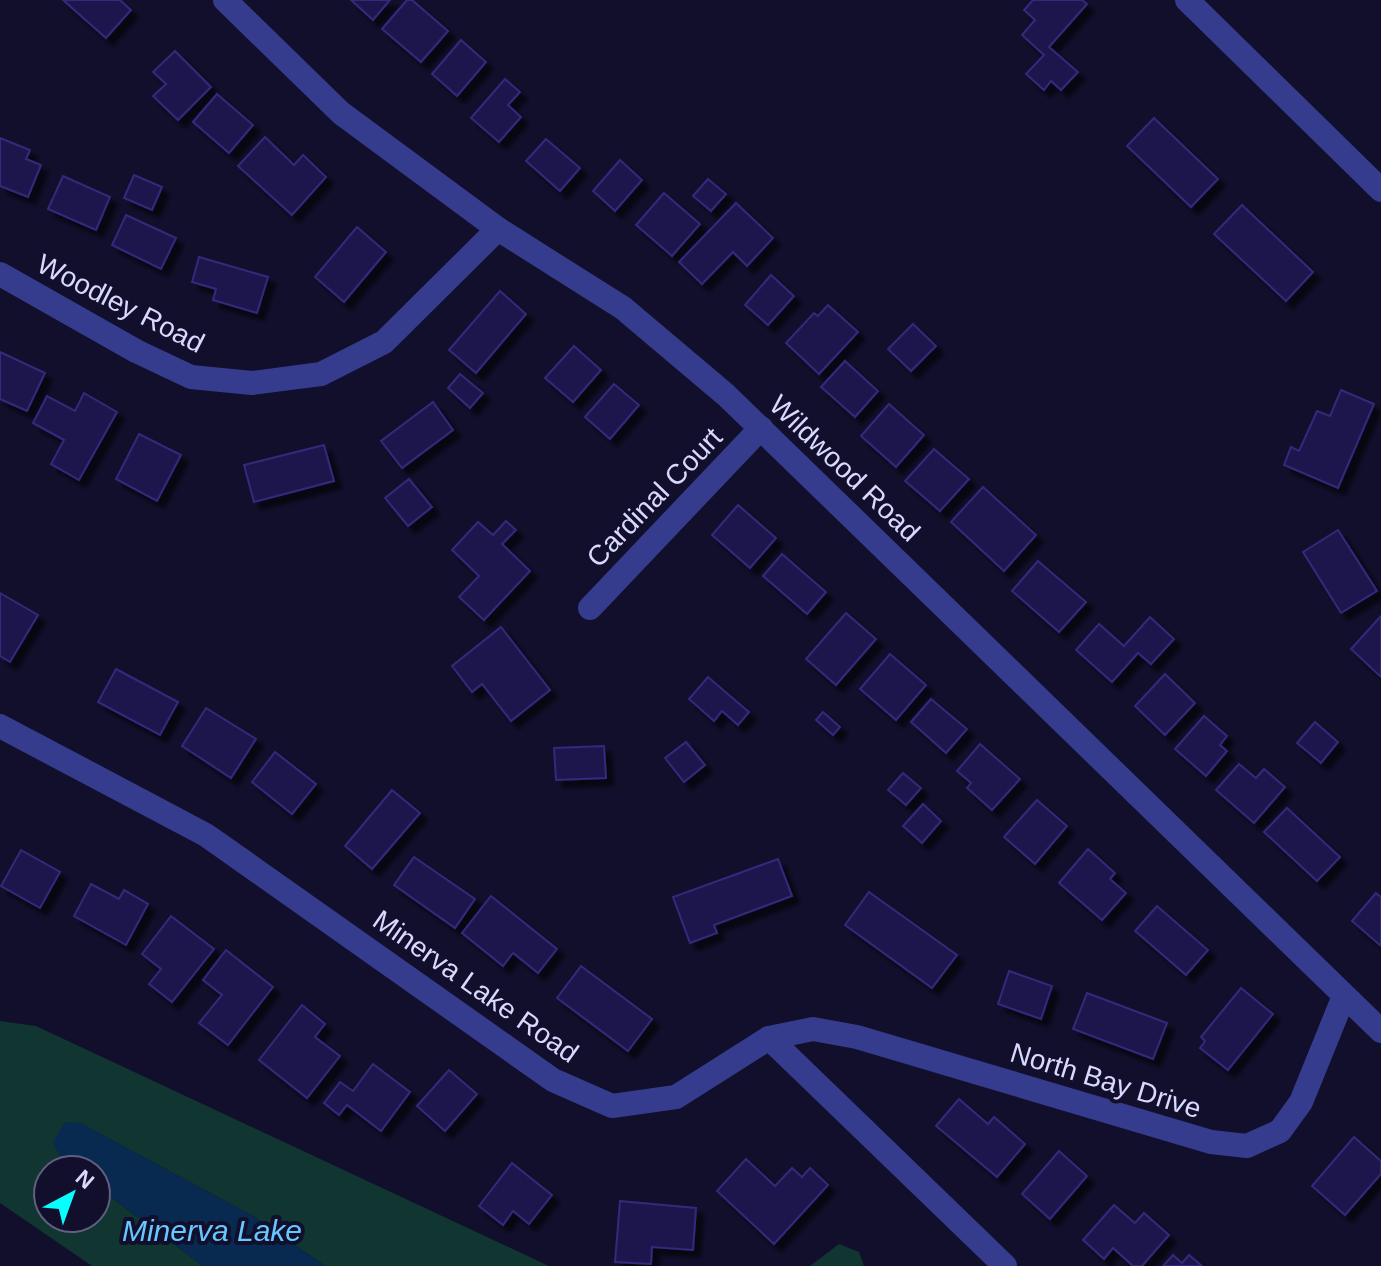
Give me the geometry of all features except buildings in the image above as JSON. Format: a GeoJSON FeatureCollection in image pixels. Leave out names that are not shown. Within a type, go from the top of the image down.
{"type":"FeatureCollection","features":[{"type":"Feature","properties":{"kind":"street","name":"Wildwood Road"},"geometry":{"type":"LineString","coordinates":[[225,0],[341,113],[498,229],[623,308],[761,428],[1381,1031]]}},
{"type":"Feature","properties":{"kind":"street"},"geometry":{"type":"LineString","coordinates":[[1187,0],[1381,190]]}},
{"type":"Feature","properties":{"kind":"street","name":"Woodley Road"},"geometry":{"type":"LineString","coordinates":[[0,274],[136,351],[191,377],[252,383],[321,374],[384,342],[498,229]]}},
{"type":"Feature","properties":{"kind":"street","name":"Cardinal Court"},"geometry":{"type":"LineString","coordinates":[[590,608],[761,428]]}},
{"type":"Feature","properties":{"kind":"street","name":"Minerva Lake Road"},"geometry":{"type":"LineString","coordinates":[[0,726],[206,835],[553,1080],[612,1106],[676,1097],[769,1038]]}},
{"type":"Feature","properties":{"kind":"street","name":"North Bay Drive"},"geometry":{"type":"LineString","coordinates":[[769,1038],[813,1029],[857,1037],[1211,1142],[1247,1146],[1280,1131],[1301,1102],[1344,996]]}},
{"type":"Feature","properties":{"kind":"street"},"geometry":{"type":"LineString","coordinates":[[769,1038],[1005,1266]]}},
{"type":"Feature","properties":{"kind":"green space"},"geometry":{"type":"Polygon","coordinates":[[[0,1021],[36,1026],[549,1266],[325,1266],[253,1216],[80,1123],[63,1154],[32,1154],[32,1225],[0,1203],[0,1021]]]}},
{"type":"Feature","properties":{"kind":"green space"},"geometry":{"type":"Polygon","coordinates":[[[112,1198],[203,1266],[92,1266],[45,1234],[112,1234],[112,1198]]]}},
{"type":"Feature","properties":{"kind":"green space"},"geometry":{"type":"Polygon","coordinates":[[[839,1244],[859,1252],[864,1266],[810,1266],[839,1244]]]}},
{"type":"Feature","properties":{"kind":"water","name":"Minerva Lake"},"geometry":{"type":"Polygon","coordinates":[[[65,1122],[80,1123],[253,1216],[325,1266],[203,1266],[112,1198],[112,1154],[59,1154],[53,1142],[65,1122]]]}}]}
